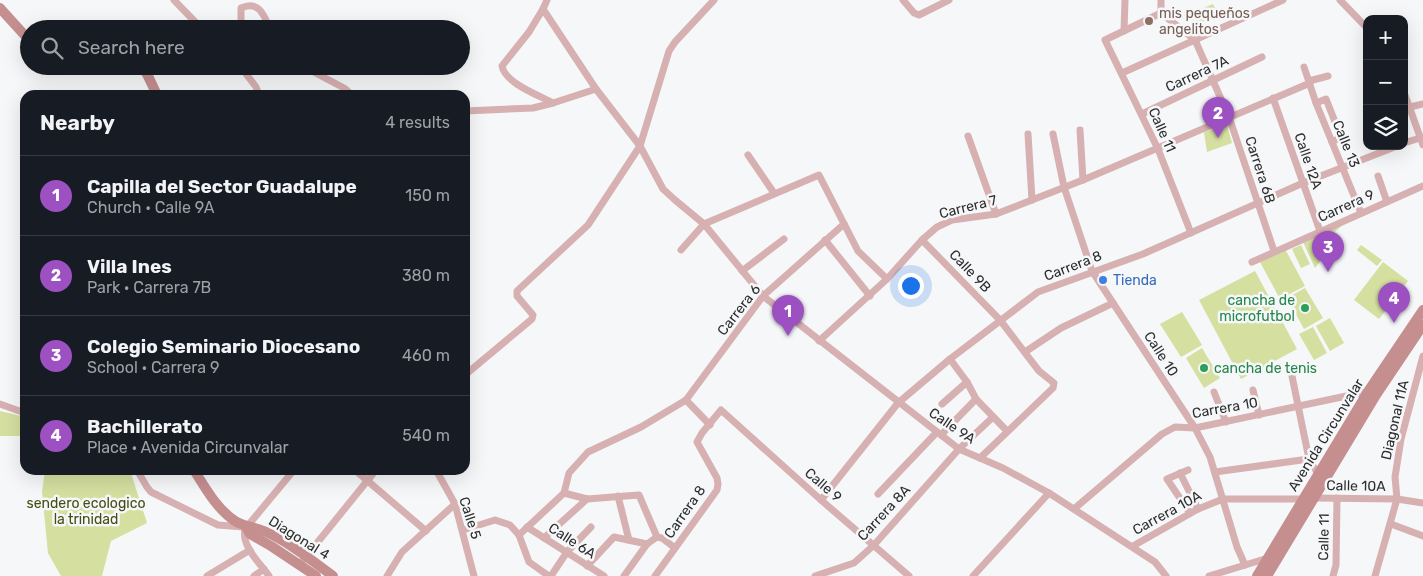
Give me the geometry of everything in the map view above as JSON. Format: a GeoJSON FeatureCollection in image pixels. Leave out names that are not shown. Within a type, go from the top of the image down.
{"type":"FeatureCollection","features":[{"type":"Feature","properties":{"kind":"main road"},"geometry":{"type":"LineString","coordinates":[[0,8],[20,30]]}},
{"type":"Feature","properties":{"kind":"main road"},"geometry":{"type":"LineString","coordinates":[[147,75],[155,90]]}},
{"type":"Feature","properties":{"kind":"main road","name":"Avenida Circunvalar"},"geometry":{"type":"LineString","coordinates":[[1257,576],[1271,560],[1314,498],[1373,393],[1423,310]]}},
{"type":"Feature","properties":{"kind":"main road","name":"Avenida Circunvalar"},"geometry":{"type":"LineString","coordinates":[[1267,576],[1271,560],[1302,499],[1373,393],[1423,325]]}},
{"type":"Feature","properties":{"kind":"main road","name":"Diagonal 4"},"geometry":{"type":"LineString","coordinates":[[197,475],[212,499],[235,521],[246,527],[250,534],[333,576]]}},
{"type":"Feature","properties":{"kind":"main road","name":"Diagonal 4"},"geometry":{"type":"LineString","coordinates":[[303,560],[316,576]]}},
{"type":"Feature","properties":{"kind":"street"},"geometry":{"type":"LineString","coordinates":[[174,0],[193,20]]}},
{"type":"Feature","properties":{"kind":"street"},"geometry":{"type":"LineString","coordinates":[[547,0],[529,32],[502,66],[504,73],[510,80],[553,103]]}},
{"type":"Feature","properties":{"kind":"street"},"geometry":{"type":"LineString","coordinates":[[470,371],[533,317],[517,296],[517,291],[588,225],[640,146],[669,51],[714,0]]}},
{"type":"Feature","properties":{"kind":"street"},"geometry":{"type":"LineString","coordinates":[[903,0],[917,15],[949,0]]}},
{"type":"Feature","properties":{"kind":"street"},"geometry":{"type":"LineString","coordinates":[[1125,0],[1124,31],[1161,13],[1161,0]]}},
{"type":"Feature","properties":{"kind":"street"},"geometry":{"type":"LineString","coordinates":[[1122,74],[1269,3],[1283,0]]}},
{"type":"Feature","properties":{"kind":"street"},"geometry":{"type":"LineString","coordinates":[[1340,0],[1363,24]]}},
{"type":"Feature","properties":{"kind":"street"},"geometry":{"type":"LineString","coordinates":[[241,20],[241,8],[247,2],[253,2],[260,6],[266,20]]}},
{"type":"Feature","properties":{"kind":"street","name":"Calle 9A"},"geometry":{"type":"LineString","coordinates":[[543,9],[596,89],[640,146],[664,188],[675,200],[704,224],[764,296],[959,449],[1003,468],[1074,509],[1156,562],[1166,576]]}},
{"type":"Feature","properties":{"kind":"street","name":"Carrera 6B"},"geometry":{"type":"LineString","coordinates":[[1161,13],[1195,40],[1229,117],[1274,251]]}},
{"type":"Feature","properties":{"kind":"street","name":"Calle 11"},"geometry":{"type":"LineString","coordinates":[[1124,31],[1106,40],[1158,149],[1191,234]]}},
{"type":"Feature","properties":{"kind":"street","name":"Carrera 7A"},"geometry":{"type":"LineString","coordinates":[[1142,114],[1262,57]]}},
{"type":"Feature","properties":{"kind":"street","name":"Calle 13"},"geometry":{"type":"LineString","coordinates":[[1304,67],[1316,103],[1361,213]]}},
{"type":"Feature","properties":{"kind":"street"},"geometry":{"type":"LineString","coordinates":[[249,75],[257,90]]}},
{"type":"Feature","properties":{"kind":"street"},"geometry":{"type":"LineString","coordinates":[[319,75],[346,90]]}},
{"type":"Feature","properties":{"kind":"street","name":"Carrera 7"},"geometry":{"type":"LineString","coordinates":[[819,341],[870,296],[922,240],[937,227],[952,220],[996,214],[1158,149],[1310,82],[1328,76]]}},
{"type":"Feature","properties":{"kind":"street"},"geometry":{"type":"LineString","coordinates":[[470,110],[533,108],[596,89]]}},
{"type":"Feature","properties":{"kind":"street","name":"Calle 12A"},"geometry":{"type":"LineString","coordinates":[[1273,98],[1320,231]]}},
{"type":"Feature","properties":{"kind":"street","name":"Calle 13"},"geometry":{"type":"LineString","coordinates":[[1316,103],[1326,99],[1341,137],[1332,142]]}},
{"type":"Feature","properties":{"kind":"street"},"geometry":{"type":"LineString","coordinates":[[1408,102],[1422,137],[1423,145]]}},
{"type":"Feature","properties":{"kind":"street"},"geometry":{"type":"LineString","coordinates":[[1410,107],[1423,104]]}},
{"type":"Feature","properties":{"kind":"street"},"geometry":{"type":"LineString","coordinates":[[1080,130],[1083,180]]}},
{"type":"Feature","properties":{"kind":"street"},"geometry":{"type":"LineString","coordinates":[[1028,134],[1032,200]]}},
{"type":"Feature","properties":{"kind":"street","name":"Calle 10"},"geometry":{"type":"LineString","coordinates":[[1053,134],[1064,187],[1092,271],[1194,428],[1210,457],[1244,565]]}},
{"type":"Feature","properties":{"kind":"street"},"geometry":{"type":"LineString","coordinates":[[968,136],[996,214]]}},
{"type":"Feature","properties":{"kind":"street"},"geometry":{"type":"LineString","coordinates":[[1408,142],[1422,137]]}},
{"type":"Feature","properties":{"kind":"street","name":"Carrera 8"},"geometry":{"type":"LineString","coordinates":[[821,500],[898,403],[950,359],[1038,292],[1143,254],[1191,234],[1257,202],[1387,150]]}},
{"type":"Feature","properties":{"kind":"street"},"geometry":{"type":"LineString","coordinates":[[748,155],[774,193]]}},
{"type":"Feature","properties":{"kind":"street"},"geometry":{"type":"LineString","coordinates":[[681,250],[704,224],[819,175],[858,251],[887,279]]}},
{"type":"Feature","properties":{"kind":"street"},"geometry":{"type":"LineString","coordinates":[[1378,176],[1387,202]]}},
{"type":"Feature","properties":{"kind":"street","name":"Carrera 9"},"geometry":{"type":"LineString","coordinates":[[1252,262],[1423,186]]}},
{"type":"Feature","properties":{"kind":"street","name":"Carrera 6"},"geometry":{"type":"LineString","coordinates":[[686,400],[764,296],[844,224]]}},
{"type":"Feature","properties":{"kind":"street"},"geometry":{"type":"LineString","coordinates":[[742,271],[784,239]]}},
{"type":"Feature","properties":{"kind":"street"},"geometry":{"type":"LineString","coordinates":[[825,240],[870,296]]}},
{"type":"Feature","properties":{"kind":"street","name":"Calle 9B"},"geometry":{"type":"LineString","coordinates":[[922,240],[1000,320],[1039,370],[1054,383],[1053,388],[1007,431]]}},
{"type":"Feature","properties":{"kind":"street"},"geometry":{"type":"LineString","coordinates":[[1025,352],[1061,328],[1112,303]]}},
{"type":"Feature","properties":{"kind":"street","name":"Diagonal 11A"},"geometry":{"type":"LineString","coordinates":[[1375,576],[1392,524],[1397,499],[1395,477],[1401,439],[1420,375],[1423,356]]}},
{"type":"Feature","properties":{"kind":"street"},"geometry":{"type":"LineString","coordinates":[[950,359],[967,382],[976,400],[1007,431],[980,458]]}},
{"type":"Feature","properties":{"kind":"street"},"geometry":{"type":"LineString","coordinates":[[1292,376],[1309,459],[1318,474]]}},
{"type":"Feature","properties":{"kind":"street"},"geometry":{"type":"LineString","coordinates":[[942,404],[967,382]]}},
{"type":"Feature","properties":{"kind":"street"},"geometry":{"type":"LineString","coordinates":[[1253,390],[1260,415]]}},
{"type":"Feature","properties":{"kind":"street"},"geometry":{"type":"LineString","coordinates":[[1214,392],[1226,422]]}},
{"type":"Feature","properties":{"kind":"street","name":"Carrera 10"},"geometry":{"type":"LineString","coordinates":[[1074,509],[1162,434],[1175,427],[1194,428],[1373,393]]}},
{"type":"Feature","properties":{"kind":"street"},"geometry":{"type":"LineString","coordinates":[[675,548],[662,538],[657,537],[637,495],[587,499],[564,493],[569,473],[588,452],[642,427],[686,400],[710,425]]}},
{"type":"Feature","properties":{"kind":"street"},"geometry":{"type":"LineString","coordinates":[[878,494],[939,433],[976,400]]}},
{"type":"Feature","properties":{"kind":"street"},"geometry":{"type":"LineString","coordinates":[[0,404],[20,411]]}},
{"type":"Feature","properties":{"kind":"street","name":"Carrera 8"},"geometry":{"type":"LineString","coordinates":[[656,576],[716,490],[717,478],[697,442],[698,438],[721,410]]}},
{"type":"Feature","properties":{"kind":"street","name":"Calle 9"},"geometry":{"type":"LineString","coordinates":[[721,410],[909,576]]}},
{"type":"Feature","properties":{"kind":"street","name":"Carrera 8A"},"geometry":{"type":"LineString","coordinates":[[815,576],[854,563],[874,545],[959,449],[993,417]]}},
{"type":"Feature","properties":{"kind":"street"},"geometry":{"type":"LineString","coordinates":[[1215,472],[1309,459]]}},
{"type":"Feature","properties":{"kind":"street"},"geometry":{"type":"LineString","coordinates":[[1188,470],[1167,479],[1190,513]]}},
{"type":"Feature","properties":{"kind":"street"},"geometry":{"type":"LineString","coordinates":[[1180,473],[1198,509]]}},
{"type":"Feature","properties":{"kind":"street"},"geometry":{"type":"LineString","coordinates":[[140,475],[151,492],[218,525],[246,527]]}},
{"type":"Feature","properties":{"kind":"street"},"geometry":{"type":"LineString","coordinates":[[269,576],[250,550],[244,534],[246,527],[290,475]]}},
{"type":"Feature","properties":{"kind":"street"},"geometry":{"type":"LineString","coordinates":[[361,475],[426,531]]}},
{"type":"Feature","properties":{"kind":"street"},"geometry":{"type":"LineString","coordinates":[[303,560],[372,475]]}},
{"type":"Feature","properties":{"kind":"street","name":"Calle 5"},"geometry":{"type":"LineString","coordinates":[[439,475],[455,504],[474,576]]}},
{"type":"Feature","properties":{"kind":"street","name":"Calle 6A"},"geometry":{"type":"LineString","coordinates":[[519,534],[564,493]]}},
{"type":"Feature","properties":{"kind":"street"},"geometry":{"type":"LineString","coordinates":[[973,576],[1049,494]]}},
{"type":"Feature","properties":{"kind":"street"},"geometry":{"type":"LineString","coordinates":[[618,496],[629,540]]}},
{"type":"Feature","properties":{"kind":"street","name":"Calle 10A"},"geometry":{"type":"LineString","coordinates":[[1314,498],[1397,499]]}},
{"type":"Feature","properties":{"kind":"street","name":"Calle 11"},"geometry":{"type":"LineString","coordinates":[[1333,576],[1336,565],[1337,498]]}},
{"type":"Feature","properties":{"kind":"street"},"geometry":{"type":"LineString","coordinates":[[544,538],[587,499]]}},
{"type":"Feature","properties":{"kind":"street","name":"Carrera 10A"},"geometry":{"type":"LineString","coordinates":[[1133,546],[1190,513],[1223,499],[1302,499]]}},
{"type":"Feature","properties":{"kind":"street"},"geometry":{"type":"LineString","coordinates":[[1397,499],[1423,503]]}},
{"type":"Feature","properties":{"kind":"street"},"geometry":{"type":"LineString","coordinates":[[387,576],[402,552],[455,504]]}},
{"type":"Feature","properties":{"kind":"street"},"geometry":{"type":"LineString","coordinates":[[463,530],[495,520],[510,525],[519,534],[529,562],[550,576],[567,552],[592,527]]}},
{"type":"Feature","properties":{"kind":"street"},"geometry":{"type":"LineString","coordinates":[[1392,524],[1423,536]]}},
{"type":"Feature","properties":{"kind":"street","name":"Calle 6A"},"geometry":{"type":"LineString","coordinates":[[527,527],[604,576]]}},
{"type":"Feature","properties":{"kind":"street"},"geometry":{"type":"LineString","coordinates":[[587,566],[614,537],[647,544]]}},
{"type":"Feature","properties":{"kind":"street"},"geometry":{"type":"LineString","coordinates":[[624,576],[647,544],[657,537]]}},
{"type":"Feature","properties":{"kind":"street"},"geometry":{"type":"LineString","coordinates":[[207,576],[250,550]]}},
{"type":"Feature","properties":{"kind":"street"},"geometry":{"type":"LineString","coordinates":[[1209,576],[1244,565],[1271,560]]}},
{"type":"Feature","properties":{"kind":"street"},"geometry":{"type":"LineString","coordinates":[[254,576],[264,569]]}},
{"type":"Feature","properties":{"kind":"green space"},"geometry":{"type":"Polygon","coordinates":[[[1213,4],[1218,15],[1197,24],[1192,13],[1213,4]]]}},
{"type":"Feature","properties":{"kind":"green space"},"geometry":{"type":"Polygon","coordinates":[[[1227,125],[1232,143],[1207,152],[1204,132],[1227,125]]]}},
{"type":"Feature","properties":{"kind":"green space"},"geometry":{"type":"Polygon","coordinates":[[[1345,223],[1330,236],[1331,240],[1325,247],[1324,256],[1315,268],[1303,242],[1345,223]]]}},
{"type":"Feature","properties":{"kind":"green space"},"geometry":{"type":"Polygon","coordinates":[[[1301,245],[1310,264],[1301,268],[1292,249],[1301,245]]]}},
{"type":"Feature","properties":{"kind":"green space"},"geometry":{"type":"Polygon","coordinates":[[[1361,245],[1382,260],[1377,266],[1357,250],[1361,245]]]}},
{"type":"Feature","properties":{"kind":"green space"},"geometry":{"type":"Polygon","coordinates":[[[1285,249],[1305,286],[1280,299],[1260,262],[1285,249]]]}},
{"type":"Feature","properties":{"kind":"green space"},"geometry":{"type":"Polygon","coordinates":[[[1383,262],[1408,281],[1379,319],[1354,300],[1383,262]]]}},
{"type":"Feature","properties":{"kind":"green space"},"geometry":{"type":"Polygon","coordinates":[[[1255,271],[1297,349],[1241,379],[1199,300],[1255,271]]]}},
{"type":"Feature","properties":{"kind":"green space","name":"cancha de microfutbol"},"geometry":{"type":"Polygon","coordinates":[[[1305,288],[1323,318],[1304,329],[1287,298],[1305,288]]]}},
{"type":"Feature","properties":{"kind":"green space"},"geometry":{"type":"Polygon","coordinates":[[[1182,312],[1202,345],[1181,357],[1160,324],[1182,312]]]}},
{"type":"Feature","properties":{"kind":"green space"},"geometry":{"type":"Polygon","coordinates":[[[1330,318],[1344,343],[1330,351],[1316,326],[1330,318]]]}},
{"type":"Feature","properties":{"kind":"green space"},"geometry":{"type":"Polygon","coordinates":[[[1313,327],[1327,353],[1314,360],[1299,334],[1313,327]]]}},
{"type":"Feature","properties":{"kind":"green space","name":"cancha de tenis"},"geometry":{"type":"Polygon","coordinates":[[[1202,348],[1220,378],[1204,388],[1186,358],[1202,348]]]}},
{"type":"Feature","properties":{"kind":"green space"},"geometry":{"type":"Polygon","coordinates":[[[0,411],[20,416],[20,436],[0,436],[0,411]]]}},
{"type":"Feature","properties":{"kind":"green space","name":"sendero ecologico la trinidad"},"geometry":{"type":"Polygon","coordinates":[[[44,475],[132,475],[147,523],[111,541],[102,576],[61,576],[48,553],[42,492],[44,475]]]}},
{"type":"Feature","properties":{"kind":"place","name":"mis pequeños angelitos"},"geometry":{"type":"Point","coordinates":[1149,21]}},
{"type":"Feature","properties":{"kind":"place","name":"Villa Ines"},"geometry":{"type":"Point","coordinates":[1218,138]}},
{"type":"Feature","properties":{"kind":"place","name":"Colegio Seminario Diocesano"},"geometry":{"type":"Point","coordinates":[1328,272]}},
{"type":"Feature","properties":{"kind":"place","name":"Tienda"},"geometry":{"type":"Point","coordinates":[1103,280]}},
{"type":"Feature","properties":{"kind":"place","name":"cancha de microfutbol"},"geometry":{"type":"Point","coordinates":[1305,308]}},
{"type":"Feature","properties":{"kind":"place","name":"Bachillerato"},"geometry":{"type":"Point","coordinates":[1394,323]}},
{"type":"Feature","properties":{"kind":"place","name":"Capilla del Sector Guadalupe"},"geometry":{"type":"Point","coordinates":[788,336]}},
{"type":"Feature","properties":{"kind":"place","name":"cancha de tenis"},"geometry":{"type":"Point","coordinates":[1204,368]}}]}
